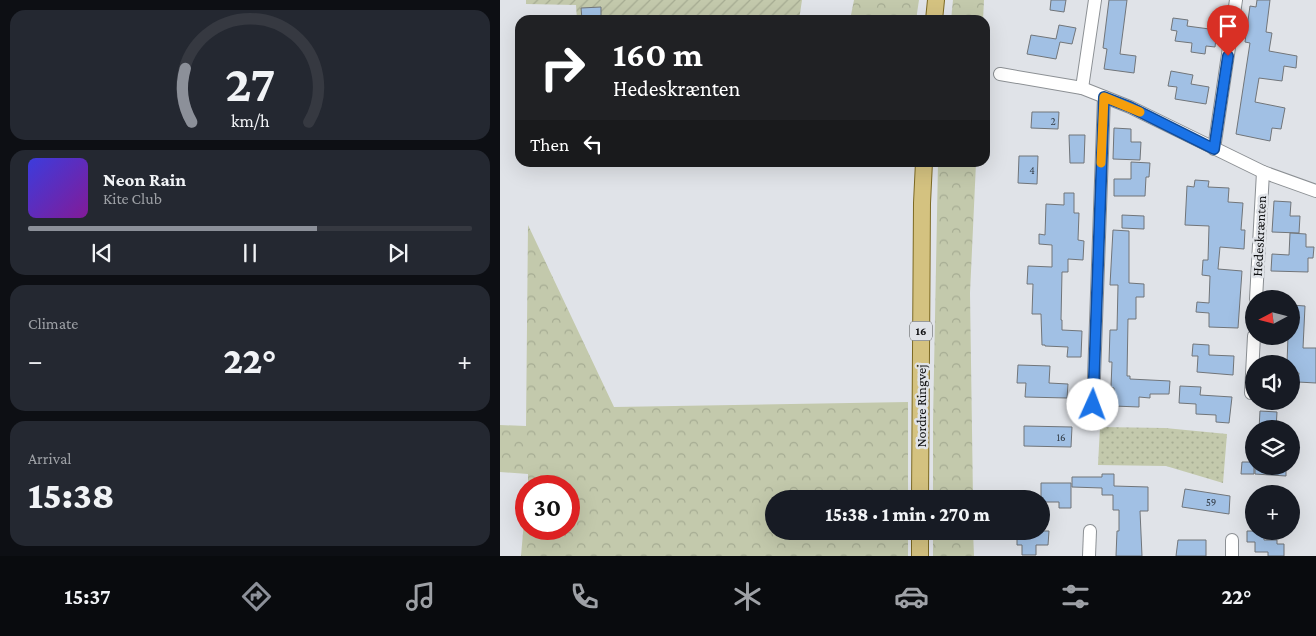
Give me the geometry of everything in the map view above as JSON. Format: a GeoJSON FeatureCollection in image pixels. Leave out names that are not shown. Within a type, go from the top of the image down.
{"type":"FeatureCollection","features":[{"type":"Feature","properties":{"kind":"main road"},"geometry":{"type":"LineString","coordinates":[[934,15],[936,0]]}},
{"type":"Feature","properties":{"kind":"main road","name":"Nordre Ringvej"},"geometry":{"type":"LineString","coordinates":[[920,490],[924,167]]}},
{"type":"Feature","properties":{"kind":"main road"},"geometry":{"type":"LineString","coordinates":[[920,540],[920,556]]}},
{"type":"Feature","properties":{"kind":"street"},"geometry":{"type":"LineString","coordinates":[[1082,88],[1095,0]]}},
{"type":"Feature","properties":{"kind":"street"},"geometry":{"type":"LineString","coordinates":[[1214,149],[1236,0]]}},
{"type":"Feature","properties":{"kind":"street","name":"Hedeskrænten"},"geometry":{"type":"LineString","coordinates":[[1000,74],[1082,88],[1130,107],[1263,172],[1316,191]]}},
{"type":"Feature","properties":{"kind":"street"},"geometry":{"type":"LineString","coordinates":[[1093,405],[1104,97]]}},
{"type":"Feature","properties":{"kind":"street","name":"Hedeskrænten"},"geometry":{"type":"LineString","coordinates":[[1256,290],[1263,172]]}},
{"type":"Feature","properties":{"kind":"street"},"geometry":{"type":"LineString","coordinates":[[1089,556],[1090,531]]}},
{"type":"Feature","properties":{"kind":"street"},"geometry":{"type":"LineString","coordinates":[[1232,540],[1232,556]]}},
{"type":"Feature","properties":{"kind":"green space"},"geometry":{"type":"Polygon","coordinates":[[[526,0],[802,0],[800,15],[577,15],[576,5],[526,4],[526,0]]]}},
{"type":"Feature","properties":{"kind":"green space"},"geometry":{"type":"Polygon","coordinates":[[[854,0],[919,0],[917,15],[851,15],[854,0]]]}},
{"type":"Feature","properties":{"kind":"green space"},"geometry":{"type":"Polygon","coordinates":[[[953,0],[984,0],[983,15],[952,15],[953,0]]]}},
{"type":"Feature","properties":{"kind":"green space"},"geometry":{"type":"Polygon","coordinates":[[[938,167],[976,167],[970,293],[973,490],[933,490],[938,167]]]}},
{"type":"Feature","properties":{"kind":"green space"},"geometry":{"type":"Polygon","coordinates":[[[528,225],[614,407],[908,402],[908,490],[765,490],[765,540],[908,540],[908,556],[521,556],[522,540],[580,540],[580,475],[528,475],[500,472],[500,425],[526,426],[528,225]]]}},
{"type":"Feature","properties":{"kind":"green space"},"geometry":{"type":"Polygon","coordinates":[[[1100,427],[1165,428],[1227,434],[1223,483],[1166,466],[1098,465],[1100,427]]]}},
{"type":"Feature","properties":{"kind":"green space"},"geometry":{"type":"Polygon","coordinates":[[[933,540],[973,540],[974,556],[933,556],[933,540]]]}},
{"type":"Feature","properties":{"kind":"building"},"geometry":{"type":"Polygon","coordinates":[[[1051,0],[1066,0],[1064,12],[1050,10],[1051,0]]]}},
{"type":"Feature","properties":{"kind":"building"},"geometry":{"type":"Polygon","coordinates":[[[1109,0],[1127,0],[1120,54],[1136,56],[1134,73],[1104,69],[1107,49],[1103,48],[1109,0]]]}},
{"type":"Feature","properties":{"kind":"building"},"geometry":{"type":"Polygon","coordinates":[[[1257,0],[1270,0],[1266,32],[1272,33],[1269,51],[1297,56],[1296,68],[1284,66],[1282,81],[1259,78],[1255,102],[1285,108],[1281,129],[1272,128],[1270,141],[1236,134],[1250,43],[1245,42],[1250,6],[1256,7],[1257,0]]]}},
{"type":"Feature","properties":{"kind":"building"},"geometry":{"type":"Polygon","coordinates":[[[601,7],[601,15],[582,15],[581,8],[601,7]]]}},
{"type":"Feature","properties":{"kind":"building"},"geometry":{"type":"Polygon","coordinates":[[[1173,18],[1188,20],[1187,26],[1217,30],[1215,47],[1206,46],[1205,54],[1191,52],[1192,43],[1175,41],[1177,31],[1171,30],[1173,18]]]}},
{"type":"Feature","properties":{"kind":"building"},"geometry":{"type":"Polygon","coordinates":[[[1059,25],[1076,28],[1072,44],[1060,42],[1056,59],[1027,54],[1031,35],[1056,39],[1059,25]]]}},
{"type":"Feature","properties":{"kind":"building"},"geometry":{"type":"Polygon","coordinates":[[[1171,71],[1193,75],[1191,84],[1209,87],[1206,104],[1175,99],[1177,87],[1168,86],[1171,71]]]}},
{"type":"Feature","properties":{"kind":"building"},"geometry":{"type":"Polygon","coordinates":[[[1032,112],[1059,112],[1058,129],[1031,128],[1032,112]]]}},
{"type":"Feature","properties":{"kind":"building"},"geometry":{"type":"Polygon","coordinates":[[[1114,128],[1131,129],[1131,142],[1141,142],[1140,160],[1113,159],[1114,128]]]}},
{"type":"Feature","properties":{"kind":"building"},"geometry":{"type":"Polygon","coordinates":[[[1069,135],[1085,135],[1084,163],[1070,163],[1069,135]]]}},
{"type":"Feature","properties":{"kind":"building"},"geometry":{"type":"Polygon","coordinates":[[[1019,156],[1038,156],[1037,184],[1018,183],[1019,156]]]}},
{"type":"Feature","properties":{"kind":"building"},"geometry":{"type":"Polygon","coordinates":[[[1131,162],[1150,163],[1149,177],[1146,177],[1145,196],[1114,196],[1114,179],[1131,179],[1131,162]]]}},
{"type":"Feature","properties":{"kind":"building"},"geometry":{"type":"Polygon","coordinates":[[[1195,180],[1209,181],[1208,187],[1229,188],[1228,202],[1243,203],[1241,230],[1245,230],[1244,249],[1220,247],[1218,269],[1242,271],[1238,328],[1209,327],[1209,313],[1196,312],[1197,302],[1209,303],[1210,276],[1202,275],[1203,260],[1208,260],[1209,226],[1185,225],[1187,186],[1194,187],[1195,180]]]}},
{"type":"Feature","properties":{"kind":"building"},"geometry":{"type":"Polygon","coordinates":[[[1064,193],[1074,193],[1074,213],[1079,213],[1078,240],[1084,241],[1083,260],[1068,259],[1068,272],[1062,272],[1062,330],[1082,331],[1081,357],[1067,357],[1068,347],[1042,345],[1041,314],[1032,314],[1033,284],[1027,284],[1028,266],[1052,267],[1052,245],[1039,244],[1039,234],[1045,235],[1046,204],[1064,205],[1064,193]]]}},
{"type":"Feature","properties":{"kind":"building"},"geometry":{"type":"Polygon","coordinates":[[[1274,201],[1291,202],[1290,216],[1300,216],[1299,233],[1272,232],[1274,201]]]}},
{"type":"Feature","properties":{"kind":"building"},"geometry":{"type":"Polygon","coordinates":[[[1122,215],[1144,216],[1144,229],[1122,228],[1122,215]]]}},
{"type":"Feature","properties":{"kind":"building"},"geometry":{"type":"Polygon","coordinates":[[[1113,230],[1129,231],[1129,283],[1144,284],[1144,297],[1136,297],[1136,319],[1128,319],[1127,376],[1130,376],[1130,379],[1170,381],[1169,394],[1150,394],[1150,398],[1139,397],[1139,407],[1114,406],[1114,388],[1111,387],[1112,362],[1109,362],[1110,330],[1117,330],[1118,285],[1110,285],[1113,230]]]}},
{"type":"Feature","properties":{"kind":"building"},"geometry":{"type":"Polygon","coordinates":[[[1290,233],[1306,234],[1306,247],[1314,247],[1313,258],[1308,258],[1308,272],[1271,271],[1272,254],[1289,255],[1290,233]]]}},
{"type":"Feature","properties":{"kind":"building"},"geometry":{"type":"Polygon","coordinates":[[[1300,306],[1305,306],[1303,348],[1316,348],[1316,383],[1300,382],[1300,355],[1287,355],[1288,345],[1300,345],[1300,306]]]}},
{"type":"Feature","properties":{"kind":"building"},"geometry":{"type":"Polygon","coordinates":[[[1193,344],[1209,345],[1209,355],[1234,356],[1233,375],[1197,372],[1198,356],[1192,356],[1193,344]]]}},
{"type":"Feature","properties":{"kind":"building"},"geometry":{"type":"Polygon","coordinates":[[[1018,365],[1050,366],[1049,383],[1068,384],[1067,398],[1025,397],[1026,383],[1017,383],[1018,365]]]}},
{"type":"Feature","properties":{"kind":"building"},"geometry":{"type":"Polygon","coordinates":[[[1180,386],[1201,387],[1200,395],[1232,397],[1229,423],[1216,422],[1216,415],[1196,414],[1196,404],[1179,403],[1180,386]]]}},
{"type":"Feature","properties":{"kind":"building"},"geometry":{"type":"Polygon","coordinates":[[[1260,411],[1277,412],[1277,420],[1260,420],[1260,411]]]}},
{"type":"Feature","properties":{"kind":"building"},"geometry":{"type":"Polygon","coordinates":[[[1024,426],[1072,427],[1071,447],[1024,446],[1024,426]]]}},
{"type":"Feature","properties":{"kind":"building"},"geometry":{"type":"Polygon","coordinates":[[[1242,462],[1245,462],[1245,474],[1241,474],[1242,462]]]}},
{"type":"Feature","properties":{"kind":"building"},"geometry":{"type":"Polygon","coordinates":[[[1102,474],[1114,474],[1114,486],[1148,487],[1148,511],[1140,511],[1142,556],[1116,556],[1119,510],[1113,510],[1113,495],[1102,495],[1102,488],[1072,487],[1072,477],[1102,477],[1102,474]]]}},
{"type":"Feature","properties":{"kind":"building"},"geometry":{"type":"Polygon","coordinates":[[[1041,483],[1071,483],[1071,508],[1059,508],[1059,502],[1050,502],[1050,490],[1041,490],[1041,483]]]}},
{"type":"Feature","properties":{"kind":"building"},"geometry":{"type":"Polygon","coordinates":[[[1185,489],[1230,496],[1229,514],[1182,507],[1185,489]]]}},
{"type":"Feature","properties":{"kind":"building"},"geometry":{"type":"Polygon","coordinates":[[[1017,540],[1048,540],[1048,545],[1036,545],[1036,555],[1022,555],[1022,545],[1017,545],[1017,540]]]}},
{"type":"Feature","properties":{"kind":"building"},"geometry":{"type":"Polygon","coordinates":[[[1178,540],[1206,540],[1206,556],[1176,556],[1178,540]]]}},
{"type":"Feature","properties":{"kind":"building"},"geometry":{"type":"Polygon","coordinates":[[[1247,540],[1277,540],[1277,544],[1284,544],[1284,556],[1268,556],[1268,552],[1255,552],[1255,542],[1247,542],[1247,540]]]}},
{"type":"Feature","properties":{"kind":"slow traffic"},"geometry":{"type":"LineString","coordinates":[[1101,163],[1104,97],[1140,112]]}},
{"type":"Feature","properties":{"kind":"route"},"geometry":{"type":"LineString","coordinates":[[1093,405],[1104,97],[1130,107],[1214,149],[1228,56]]}}]}
